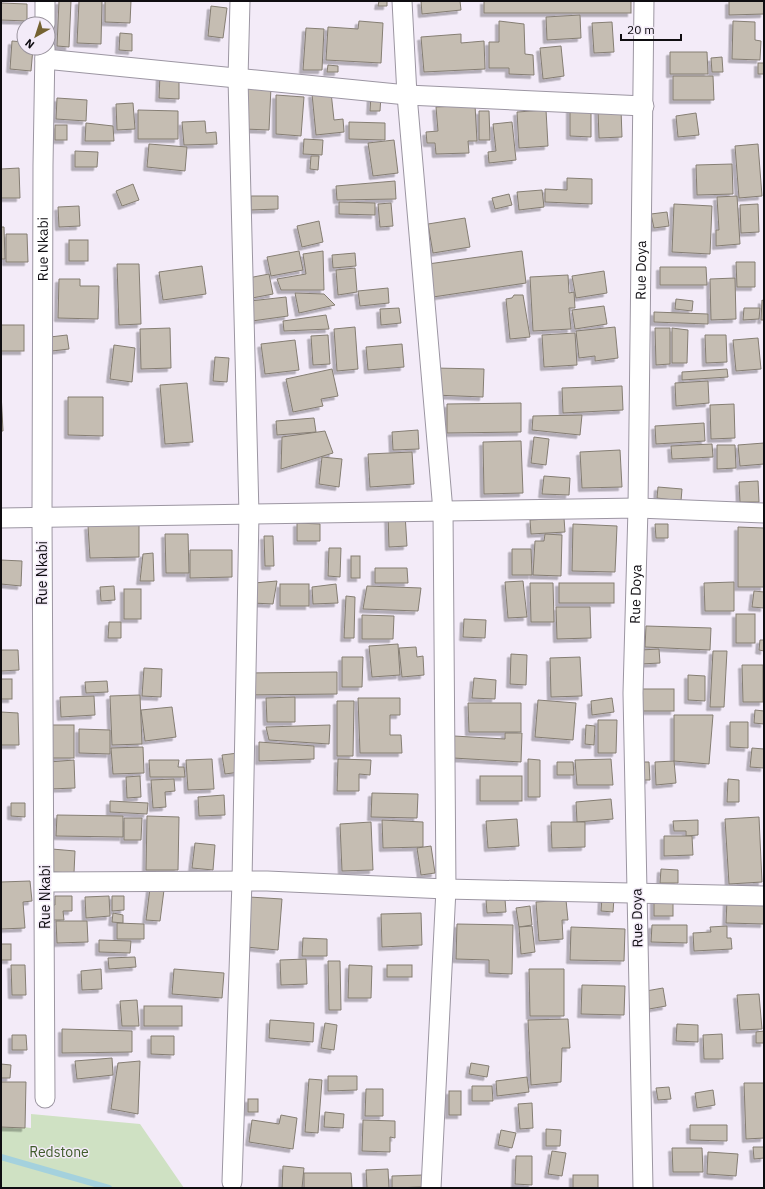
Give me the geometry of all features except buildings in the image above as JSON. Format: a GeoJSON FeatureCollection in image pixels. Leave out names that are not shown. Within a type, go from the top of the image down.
{"type":"FeatureCollection","features":[{"type":"Feature","properties":{"kind":"street"},"geometry":{"type":"LineString","coordinates":[[45,1],[45,16]]}},
{"type":"Feature","properties":{"kind":"street"},"geometry":{"type":"LineString","coordinates":[[232,1182],[242,881],[249,514],[238,78],[240,1]]}},
{"type":"Feature","properties":{"kind":"street"},"geometry":{"type":"LineString","coordinates":[[402,1],[407,95],[443,511],[446,889],[431,1188]]}},
{"type":"Feature","properties":{"kind":"street","name":"Rue Doya"},"geometry":{"type":"LineString","coordinates":[[643,1188],[633,693],[638,508],[644,106],[644,1]]}},
{"type":"Feature","properties":{"kind":"street"},"geometry":{"type":"LineString","coordinates":[[56,54],[238,78],[407,95],[644,106]]}},
{"type":"Feature","properties":{"kind":"street","name":"Rue Nkabi"},"geometry":{"type":"LineString","coordinates":[[45,56],[43,164],[42,518],[45,1098]]}},
{"type":"Feature","properties":{"kind":"street"},"geometry":{"type":"LineString","coordinates":[[1,518],[638,508],[764,513]]}},
{"type":"Feature","properties":{"kind":"street"},"geometry":{"type":"LineString","coordinates":[[45,882],[242,881],[446,889],[637,892],[764,896]]}},
{"type":"Feature","properties":{"kind":"green space","name":"Redstone"},"geometry":{"type":"Polygon","coordinates":[[[31,1114],[140,1124],[184,1188],[1,1188],[1,1124],[31,1128],[31,1114]]]}},
{"type":"Feature","properties":{"kind":"waterway"},"geometry":{"type":"LineString","coordinates":[[1,1157],[109,1188]]}}]}
